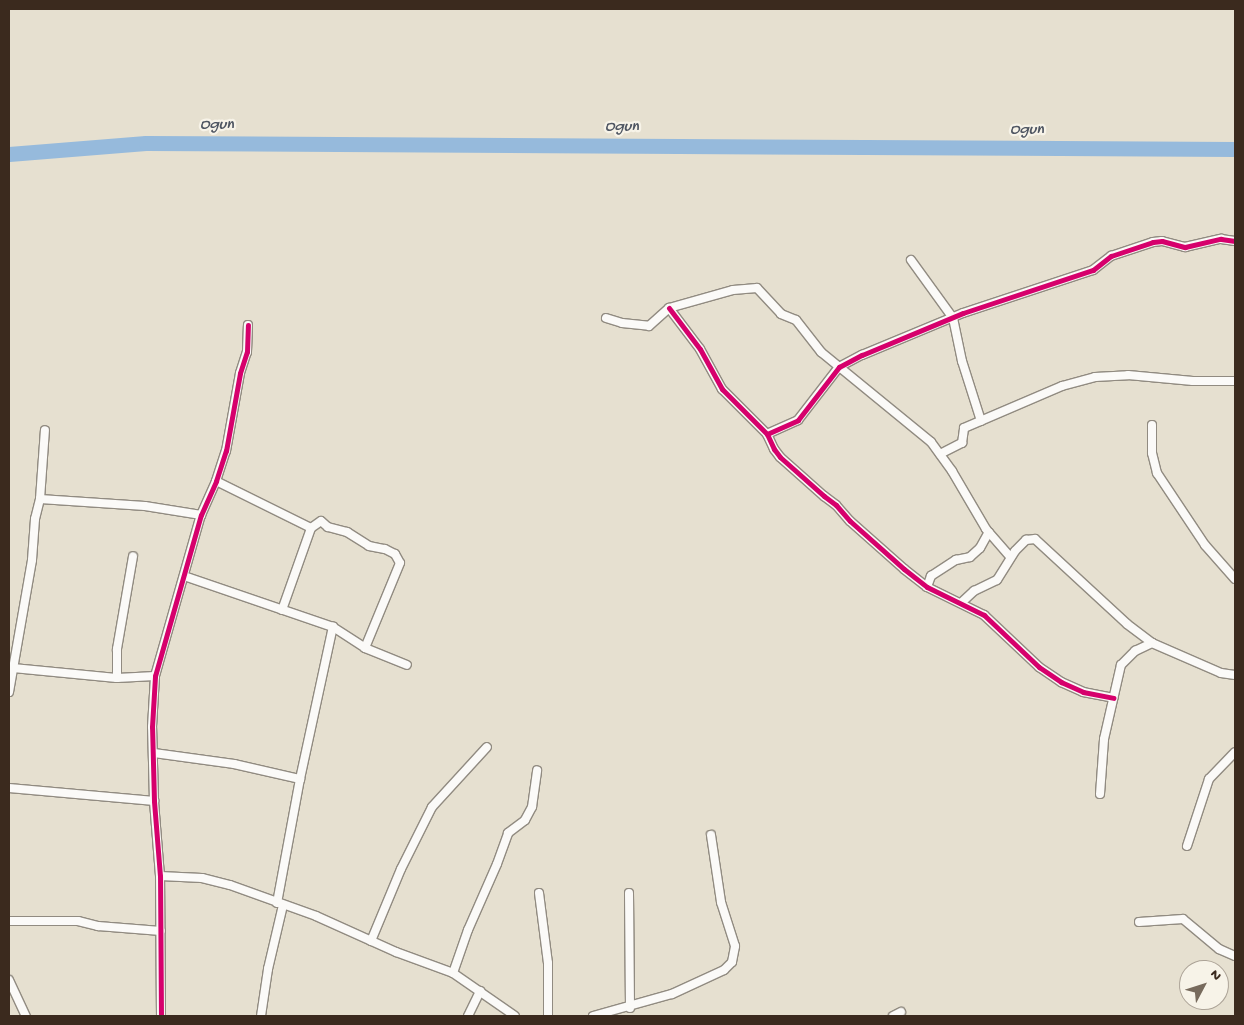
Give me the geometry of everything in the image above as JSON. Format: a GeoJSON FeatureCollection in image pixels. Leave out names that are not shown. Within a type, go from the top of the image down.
{"type":"FeatureCollection","features":[{"type":"Feature","properties":{"kind":"street"},"geometry":{"type":"LineString","coordinates":[[767,434],[798,420],[839,367],[862,355],[953,318],[1093,270],[1110,256],[1153,242],[1162,241],[1186,247],[1221,239],[1235,241]]}},
{"type":"Feature","properties":{"kind":"street"},"geometry":{"type":"LineString","coordinates":[[911,260],[953,318],[962,361],[981,421]]}},
{"type":"Feature","properties":{"kind":"street"},"geometry":{"type":"LineString","coordinates":[[606,318],[622,323],[649,326],[669,308],[733,290],[758,288],[781,314],[796,320],[820,352],[931,442],[989,532],[1010,557]]}},
{"type":"Feature","properties":{"kind":"street"},"geometry":{"type":"LineString","coordinates":[[669,308],[700,350],[722,389],[767,434],[780,457],[824,496],[836,504],[850,521],[927,587],[984,615],[1039,667],[1061,682],[1083,692],[1113,698]]}},
{"type":"Feature","properties":{"kind":"street"},"geometry":{"type":"LineString","coordinates":[[161,1016],[160,876],[154,801],[152,727],[155,676],[200,515],[216,482],[231,432],[240,373],[248,352],[248,325]]}},
{"type":"Feature","properties":{"kind":"street"},"geometry":{"type":"LineString","coordinates":[[940,454],[962,444],[964,428],[1062,386],[1095,377],[1128,375],[1192,381],[1235,381]]}},
{"type":"Feature","properties":{"kind":"street"},"geometry":{"type":"LineString","coordinates":[[1152,425],[1152,452],[1158,473],[1205,545],[1235,579]]}},
{"type":"Feature","properties":{"kind":"street"},"geometry":{"type":"LineString","coordinates":[[9,692],[40,499],[45,430]]}},
{"type":"Feature","properties":{"kind":"street"},"geometry":{"type":"LineString","coordinates":[[216,482],[311,528]]}},
{"type":"Feature","properties":{"kind":"street"},"geometry":{"type":"LineString","coordinates":[[40,499],[145,506],[200,515]]}},
{"type":"Feature","properties":{"kind":"street"},"geometry":{"type":"LineString","coordinates":[[282,610],[311,528],[321,522],[328,527],[347,532],[369,546],[385,549],[399,558],[400,563],[365,648]]}},
{"type":"Feature","properties":{"kind":"street"},"geometry":{"type":"LineString","coordinates":[[927,587],[931,576],[956,560],[970,557],[980,548],[989,532]]}},
{"type":"Feature","properties":{"kind":"street"},"geometry":{"type":"LineString","coordinates":[[961,603],[974,591],[997,580],[1010,557],[1026,540],[1035,539],[1127,624],[1152,643],[1221,673],[1235,675]]}},
{"type":"Feature","properties":{"kind":"street"},"geometry":{"type":"LineString","coordinates":[[117,678],[117,649],[133,556]]}},
{"type":"Feature","properties":{"kind":"street"},"geometry":{"type":"LineString","coordinates":[[184,576],[333,627],[365,648],[406,664]]}},
{"type":"Feature","properties":{"kind":"street"},"geometry":{"type":"LineString","coordinates":[[261,1016],[300,779],[333,627]]}},
{"type":"Feature","properties":{"kind":"street"},"geometry":{"type":"LineString","coordinates":[[1100,794],[1104,740],[1121,665],[1135,651],[1152,643]]}},
{"type":"Feature","properties":{"kind":"street"},"geometry":{"type":"LineString","coordinates":[[13,668],[117,678],[155,676]]}},
{"type":"Feature","properties":{"kind":"street"},"geometry":{"type":"LineString","coordinates":[[371,941],[404,861],[432,807],[487,747]]}},
{"type":"Feature","properties":{"kind":"street"},"geometry":{"type":"LineString","coordinates":[[1187,846],[1209,778],[1235,752]]}},
{"type":"Feature","properties":{"kind":"street"},"geometry":{"type":"LineString","coordinates":[[154,753],[234,764],[300,779]]}},
{"type":"Feature","properties":{"kind":"street"},"geometry":{"type":"LineString","coordinates":[[453,973],[468,930],[497,864],[508,833],[525,820],[532,807],[537,770]]}},
{"type":"Feature","properties":{"kind":"street"},"geometry":{"type":"LineString","coordinates":[[9,788],[154,801]]}},
{"type":"Feature","properties":{"kind":"street"},"geometry":{"type":"LineString","coordinates":[[593,1016],[630,1008],[682,990],[724,970],[734,958],[735,946],[721,902],[711,835]]}},
{"type":"Feature","properties":{"kind":"street"},"geometry":{"type":"LineString","coordinates":[[160,876],[202,878],[230,885],[316,916],[371,941],[453,973],[515,1016]]}},
{"type":"Feature","properties":{"kind":"street"},"geometry":{"type":"LineString","coordinates":[[629,893],[630,1008]]}},
{"type":"Feature","properties":{"kind":"street"},"geometry":{"type":"LineString","coordinates":[[538,894],[548,963],[548,1016]]}},
{"type":"Feature","properties":{"kind":"street"},"geometry":{"type":"LineString","coordinates":[[1139,922],[1182,919],[1219,949],[1235,956]]}},
{"type":"Feature","properties":{"kind":"street"},"geometry":{"type":"LineString","coordinates":[[9,921],[78,921],[98,926],[161,930]]}},
{"type":"Feature","properties":{"kind":"street"},"geometry":{"type":"LineString","coordinates":[[9,980],[26,1016]]}},
{"type":"Feature","properties":{"kind":"street"},"geometry":{"type":"LineString","coordinates":[[468,1016],[480,991]]}},
{"type":"Feature","properties":{"kind":"waterway","name":"Ogun"},"geometry":{"type":"LineString","coordinates":[[9,154],[146,143],[1235,149]]}},
{"type":"Feature","properties":{"kind":"cycle path"},"geometry":{"type":"LineString","coordinates":[[767,434],[798,420],[839,367],[862,355],[963,313],[1093,270],[1111,256],[1153,242],[1162,241],[1185,247],[1221,239],[1235,241]]}},
{"type":"Feature","properties":{"kind":"cycle path"},"geometry":{"type":"LineString","coordinates":[[669,308],[700,349],[722,389],[767,434],[780,457],[836,505],[850,521],[904,569],[927,587],[984,615],[1039,667],[1061,682],[1083,692],[1113,698]]}},
{"type":"Feature","properties":{"kind":"cycle path"},"geometry":{"type":"LineString","coordinates":[[161,1016],[160,876],[154,801],[152,727],[155,676],[201,515],[216,481],[226,451],[240,373],[247,352],[248,325]]}}]}
